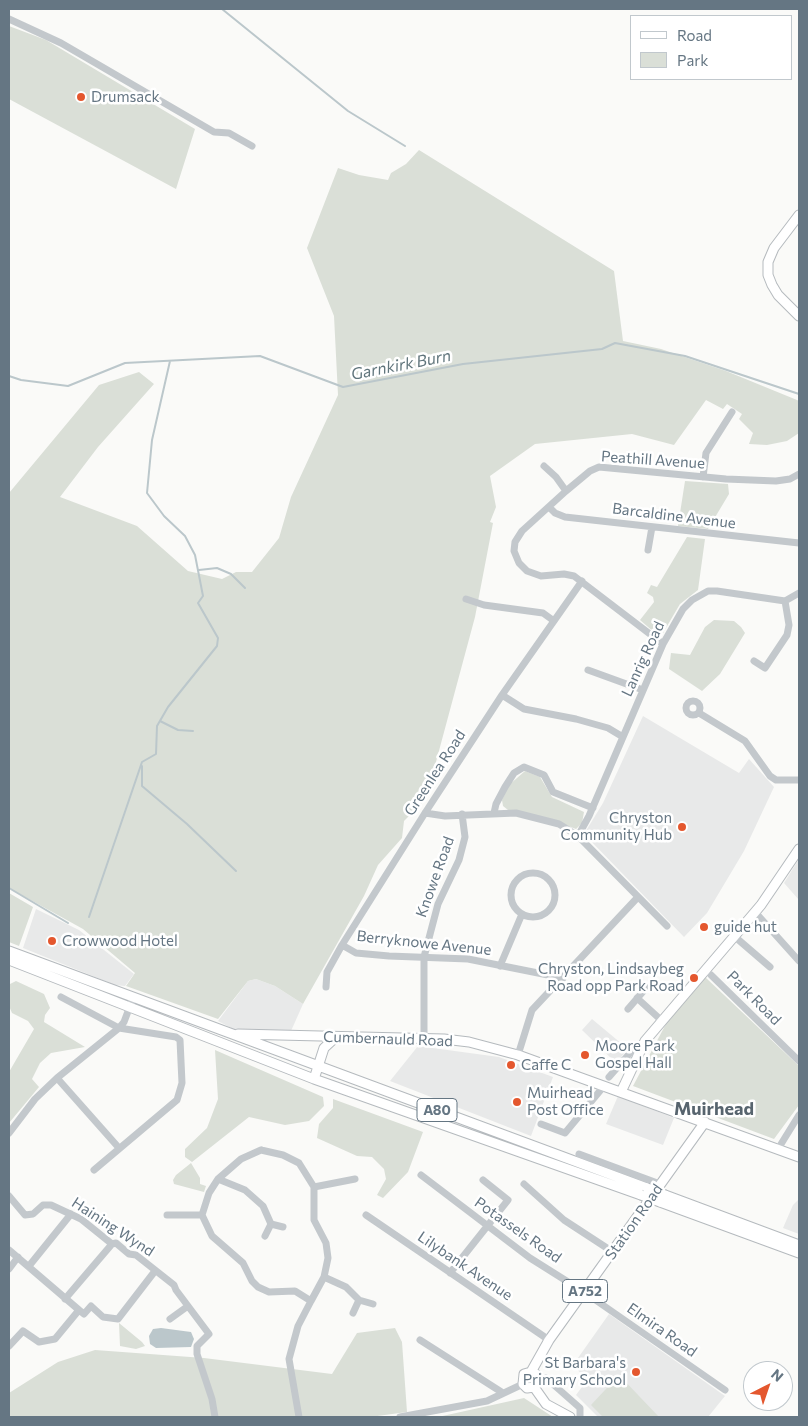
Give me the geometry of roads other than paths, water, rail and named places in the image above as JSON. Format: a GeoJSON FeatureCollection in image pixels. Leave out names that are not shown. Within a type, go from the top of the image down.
{"type":"FeatureCollection","features":[{"type":"Feature","properties":{"kind":"main road"},"geometry":{"type":"LineString","coordinates":[[799,214],[774,248],[768,262],[768,275],[772,285],[778,295],[799,316]]}},
{"type":"Feature","properties":{"kind":"main road"},"geometry":{"type":"LineString","coordinates":[[621,1092],[639,1052],[661,1020],[776,886],[799,849]]}},
{"type":"Feature","properties":{"kind":"main road","name":"A80"},"geometry":{"type":"LineString","coordinates":[[9,951],[228,1034],[319,1066],[644,1192]]}},
{"type":"Feature","properties":{"kind":"main road","name":"A80"},"geometry":{"type":"LineString","coordinates":[[9,960],[314,1079],[799,1245]]}},
{"type":"Feature","properties":{"kind":"main road","name":"Cumbernauld Road"},"geometry":{"type":"LineString","coordinates":[[228,1034],[424,1038],[469,1042],[518,1055],[799,1157]]}},
{"type":"Feature","properties":{"kind":"main road"},"geometry":{"type":"LineString","coordinates":[[314,1079],[326,1044],[336,1037]]}},
{"type":"Feature","properties":{"kind":"main road","name":"Station Road"},"geometry":{"type":"LineString","coordinates":[[522,1384],[522,1377],[531,1372],[549,1340],[705,1122]]}},
{"type":"Feature","properties":{"kind":"main road","name":"A80"},"geometry":{"type":"LineString","coordinates":[[662,1198],[751,1237],[799,1253]]}},
{"type":"Feature","properties":{"kind":"main road"},"geometry":{"type":"LineString","coordinates":[[531,1372],[536,1374],[538,1379],[534,1387]]}},
{"type":"Feature","properties":{"kind":"main road"},"geometry":{"type":"LineString","coordinates":[[522,1384],[527,1388],[534,1387]]}},
{"type":"Feature","properties":{"kind":"main road"},"geometry":{"type":"LineString","coordinates":[[534,1387],[546,1404],[570,1417]]}},
{"type":"Feature","properties":{"kind":"street"},"geometry":{"type":"LineString","coordinates":[[9,20],[61,43],[214,132],[229,133],[252,146]]}},
{"type":"Feature","properties":{"kind":"street"},"geometry":{"type":"LineString","coordinates":[[703,477],[706,453],[732,412]]}},
{"type":"Feature","properties":{"kind":"street"},"geometry":{"type":"LineString","coordinates":[[544,466],[556,477],[566,491]]}},
{"type":"Feature","properties":{"kind":"street","name":"Peathill Avenue"},"geometry":{"type":"LineString","coordinates":[[663,644],[582,581],[564,574],[541,576],[527,571],[519,563],[514,551],[515,542],[522,531],[590,471],[599,467],[703,477],[776,481],[790,479],[799,474]]}},
{"type":"Feature","properties":{"kind":"street","name":"Barcaldine Avenue"},"geometry":{"type":"LineString","coordinates":[[549,507],[555,513],[565,517],[799,543]]}},
{"type":"Feature","properties":{"kind":"street"},"geometry":{"type":"LineString","coordinates":[[649,550],[652,527]]}},
{"type":"Feature","properties":{"kind":"street","name":"Greenlea Road"},"geometry":{"type":"LineString","coordinates":[[326,987],[327,972],[342,945],[424,813],[502,694],[582,581]]}},
{"type":"Feature","properties":{"kind":"street","name":"Lanrig Road"},"geometry":{"type":"LineString","coordinates":[[578,836],[593,808],[663,644],[683,609],[692,600],[708,591],[785,601]]}},
{"type":"Feature","properties":{"kind":"street"},"geometry":{"type":"LineString","coordinates":[[754,661],[765,668],[787,635],[789,624],[785,601],[799,593]]}},
{"type":"Feature","properties":{"kind":"street"},"geometry":{"type":"LineString","coordinates":[[466,599],[484,605],[542,613],[554,621]]}},
{"type":"Feature","properties":{"kind":"street"},"geometry":{"type":"LineString","coordinates":[[588,670],[643,690]]}},
{"type":"Feature","properties":{"kind":"street"},"geometry":{"type":"LineString","coordinates":[[502,694],[524,709],[576,718],[608,728],[623,737]]}},
{"type":"Feature","properties":{"kind":"street"},"geometry":{"type":"LineString","coordinates":[[698,713],[745,741],[770,776],[776,780],[799,780]]}},
{"type":"Feature","properties":{"kind":"street"},"geometry":{"type":"LineString","coordinates":[[494,813],[496,804],[505,787],[514,773],[524,766],[544,775],[553,792],[593,808]]}},
{"type":"Feature","properties":{"kind":"street"},"geometry":{"type":"LineString","coordinates":[[424,813],[445,816],[516,813],[559,824],[578,836],[667,926]]}},
{"type":"Feature","properties":{"kind":"street","name":"Knowe Road"},"geometry":{"type":"LineString","coordinates":[[424,1038],[424,957],[438,904],[459,860],[465,837],[462,814]]}},
{"type":"Feature","properties":{"kind":"street"},"geometry":{"type":"LineString","coordinates":[[526,873],[542,874],[552,882],[555,893],[554,901],[545,914],[536,917],[522,914],[512,902],[513,884],[526,873]]}},
{"type":"Feature","properties":{"kind":"street"},"geometry":{"type":"LineString","coordinates":[[518,1055],[532,1010],[638,897]]}},
{"type":"Feature","properties":{"kind":"street"},"geometry":{"type":"LineString","coordinates":[[755,912],[799,961]]}},
{"type":"Feature","properties":{"kind":"street"},"geometry":{"type":"LineString","coordinates":[[500,966],[522,914]]}},
{"type":"Feature","properties":{"kind":"street"},"geometry":{"type":"LineString","coordinates":[[734,936],[770,967]]}},
{"type":"Feature","properties":{"kind":"street","name":"Berryknowe Avenue"},"geometry":{"type":"LineString","coordinates":[[342,945],[356,952],[468,959],[563,978]]}},
{"type":"Feature","properties":{"kind":"street","name":"Park Road"},"geometry":{"type":"LineString","coordinates":[[711,975],[799,1061]]}},
{"type":"Feature","properties":{"kind":"street"},"geometry":{"type":"LineString","coordinates":[[628,1009],[647,987]]}},
{"type":"Feature","properties":{"kind":"street"},"geometry":{"type":"LineString","coordinates":[[61,997],[119,1028],[176,1037],[180,1040],[182,1083],[177,1100],[94,1170]]}},
{"type":"Feature","properties":{"kind":"street"},"geometry":{"type":"LineString","coordinates":[[9,1133],[35,1099],[57,1078],[119,1028],[133,998]]}},
{"type":"Feature","properties":{"kind":"street"},"geometry":{"type":"LineString","coordinates":[[637,998],[661,1020]]}},
{"type":"Feature","properties":{"kind":"street"},"geometry":{"type":"LineString","coordinates":[[613,1075],[630,1054],[639,1052]]}},
{"type":"Feature","properties":{"kind":"street"},"geometry":{"type":"LineString","coordinates":[[57,1078],[119,1148]]}},
{"type":"Feature","properties":{"kind":"street"},"geometry":{"type":"LineString","coordinates":[[540,1124],[565,1134],[604,1086]]}},
{"type":"Feature","properties":{"kind":"street"},"geometry":{"type":"LineString","coordinates":[[778,1149],[799,1115]]}},
{"type":"Feature","properties":{"kind":"street"},"geometry":{"type":"LineString","coordinates":[[299,1417],[289,1359],[298,1326],[324,1277],[327,1249],[314,1220],[314,1187],[299,1163],[283,1155],[261,1150],[241,1159],[218,1179],[209,1193],[202,1215],[212,1236],[243,1263],[258,1288],[269,1292],[295,1291],[310,1301]]}},
{"type":"Feature","properties":{"kind":"street"},"geometry":{"type":"LineString","coordinates":[[579,1154],[660,1184]]}},
{"type":"Feature","properties":{"kind":"street","name":"Potassels Road"},"geometry":{"type":"LineString","coordinates":[[422,1175],[530,1258],[584,1292]]}},
{"type":"Feature","properties":{"kind":"street"},"geometry":{"type":"LineString","coordinates":[[218,1179],[245,1190],[263,1206],[271,1224]]}},
{"type":"Feature","properties":{"kind":"street"},"geometry":{"type":"LineString","coordinates":[[314,1187],[355,1179]]}},
{"type":"Feature","properties":{"kind":"street"},"geometry":{"type":"LineString","coordinates":[[450,1272],[508,1200],[483,1180]]}},
{"type":"Feature","properties":{"kind":"street"},"geometry":{"type":"LineString","coordinates":[[524,1184],[564,1220],[613,1252]]}},
{"type":"Feature","properties":{"kind":"street","name":"Haining Wynd"},"geometry":{"type":"LineString","coordinates":[[9,1196],[17,1208],[25,1215],[33,1214],[43,1205],[51,1205],[81,1219],[112,1244],[116,1243],[129,1254],[136,1256],[174,1285],[209,1334],[197,1346],[197,1354],[212,1399],[215,1417]]}},
{"type":"Feature","properties":{"kind":"street"},"geometry":{"type":"LineString","coordinates":[[29,1266],[71,1214]]}},
{"type":"Feature","properties":{"kind":"street"},"geometry":{"type":"LineString","coordinates":[[167,1216],[202,1215]]}},
{"type":"Feature","properties":{"kind":"street","name":"Lilybank Avenue"},"geometry":{"type":"LineString","coordinates":[[366,1215],[549,1340]]}},
{"type":"Feature","properties":{"kind":"street"},"geometry":{"type":"LineString","coordinates":[[271,1224],[282,1227]]}},
{"type":"Feature","properties":{"kind":"street"},"geometry":{"type":"LineString","coordinates":[[265,1236],[271,1224]]}},
{"type":"Feature","properties":{"kind":"street"},"geometry":{"type":"LineString","coordinates":[[66,1299],[112,1244]]}},
{"type":"Feature","properties":{"kind":"street"},"geometry":{"type":"LineString","coordinates":[[9,1250],[79,1310],[54,1340],[39,1342],[23,1331],[9,1346]]}},
{"type":"Feature","properties":{"kind":"street"},"geometry":{"type":"LineString","coordinates":[[9,1268],[18,1258]]}},
{"type":"Feature","properties":{"kind":"street","name":"Haining Wynd"},"geometry":{"type":"LineString","coordinates":[[79,1310],[84,1314],[91,1306],[103,1317],[118,1319],[155,1271]]}},
{"type":"Feature","properties":{"kind":"street"},"geometry":{"type":"LineString","coordinates":[[324,1277],[346,1287],[359,1300],[373,1304]]}},
{"type":"Feature","properties":{"kind":"street","name":"Elmira Road"},"geometry":{"type":"LineString","coordinates":[[584,1292],[725,1390]]}},
{"type":"Feature","properties":{"kind":"street"},"geometry":{"type":"LineString","coordinates":[[353,1313],[359,1300]]}},
{"type":"Feature","properties":{"kind":"street"},"geometry":{"type":"LineString","coordinates":[[170,1319],[188,1306]]}},
{"type":"Feature","properties":{"kind":"street"},"geometry":{"type":"LineString","coordinates":[[420,1340],[503,1393]]}},
{"type":"Feature","properties":{"kind":"street"},"geometry":{"type":"LineString","coordinates":[[546,1378],[580,1408],[580,1417]]}},
{"type":"Feature","properties":{"kind":"street","name":"Station Road"},"geometry":{"type":"LineString","coordinates":[[400,1417],[487,1400],[522,1384]]}},
{"type":"Feature","properties":{"kind":"waterway"},"geometry":{"type":"LineString","coordinates":[[222,9],[348,111],[405,146]]}},
{"type":"Feature","properties":{"kind":"waterway","name":"Garnkirk Burn"},"geometry":{"type":"LineString","coordinates":[[9,376],[21,380],[68,386],[125,363],[260,356],[343,387],[463,364],[602,349],[615,343],[685,356],[799,394]]}},
{"type":"Feature","properties":{"kind":"waterway"},"geometry":{"type":"LineString","coordinates":[[89,917],[142,762],[156,754],[157,726],[168,707],[217,646],[218,638],[198,603],[203,596],[195,555],[185,536],[164,516],[147,493],[152,440],[170,361]]}},
{"type":"Feature","properties":{"kind":"waterway"},"geometry":{"type":"LineString","coordinates":[[199,570],[217,568],[231,574],[245,588]]}},
{"type":"Feature","properties":{"kind":"waterway"},"geometry":{"type":"LineString","coordinates":[[160,721],[178,730],[193,731]]}},
{"type":"Feature","properties":{"kind":"waterway"},"geometry":{"type":"LineString","coordinates":[[142,766],[142,786],[187,824],[236,871]]}},
{"type":"Feature","properties":{"kind":"waterway"},"geometry":{"type":"LineString","coordinates":[[9,888],[68,923]]}},
{"type":"Feature","properties":{"kind":"place","name":"Drumsack"},"geometry":{"type":"Point","coordinates":[81,97]}},
{"type":"Feature","properties":{"kind":"place","name":"Chryston Community Hub"},"geometry":{"type":"Point","coordinates":[682,827]}},
{"type":"Feature","properties":{"kind":"place","name":"guide hut"},"geometry":{"type":"Point","coordinates":[704,927]}},
{"type":"Feature","properties":{"kind":"place","name":"Crowwood Hotel"},"geometry":{"type":"Point","coordinates":[52,941]}},
{"type":"Feature","properties":{"kind":"place","name":"Chryston, Lindsaybeg Road opp Park Road"},"geometry":{"type":"Point","coordinates":[694,978]}},
{"type":"Feature","properties":{"kind":"place","name":"Moore Park Gospel Hall"},"geometry":{"type":"Point","coordinates":[585,1055]}},
{"type":"Feature","properties":{"kind":"place","name":"Caffe C"},"geometry":{"type":"Point","coordinates":[511,1065]}},
{"type":"Feature","properties":{"kind":"place","name":"Muirhead Post Office"},"geometry":{"type":"Point","coordinates":[517,1102]}},
{"type":"Feature","properties":{"kind":"place","name":"St Barbara's Primary School"},"geometry":{"type":"Point","coordinates":[636,1372]}},
{"type":"Feature","properties":{"kind":"district","name":"Muirhead"},"geometry":{"type":"Point","coordinates":[714,1109]}}]}
